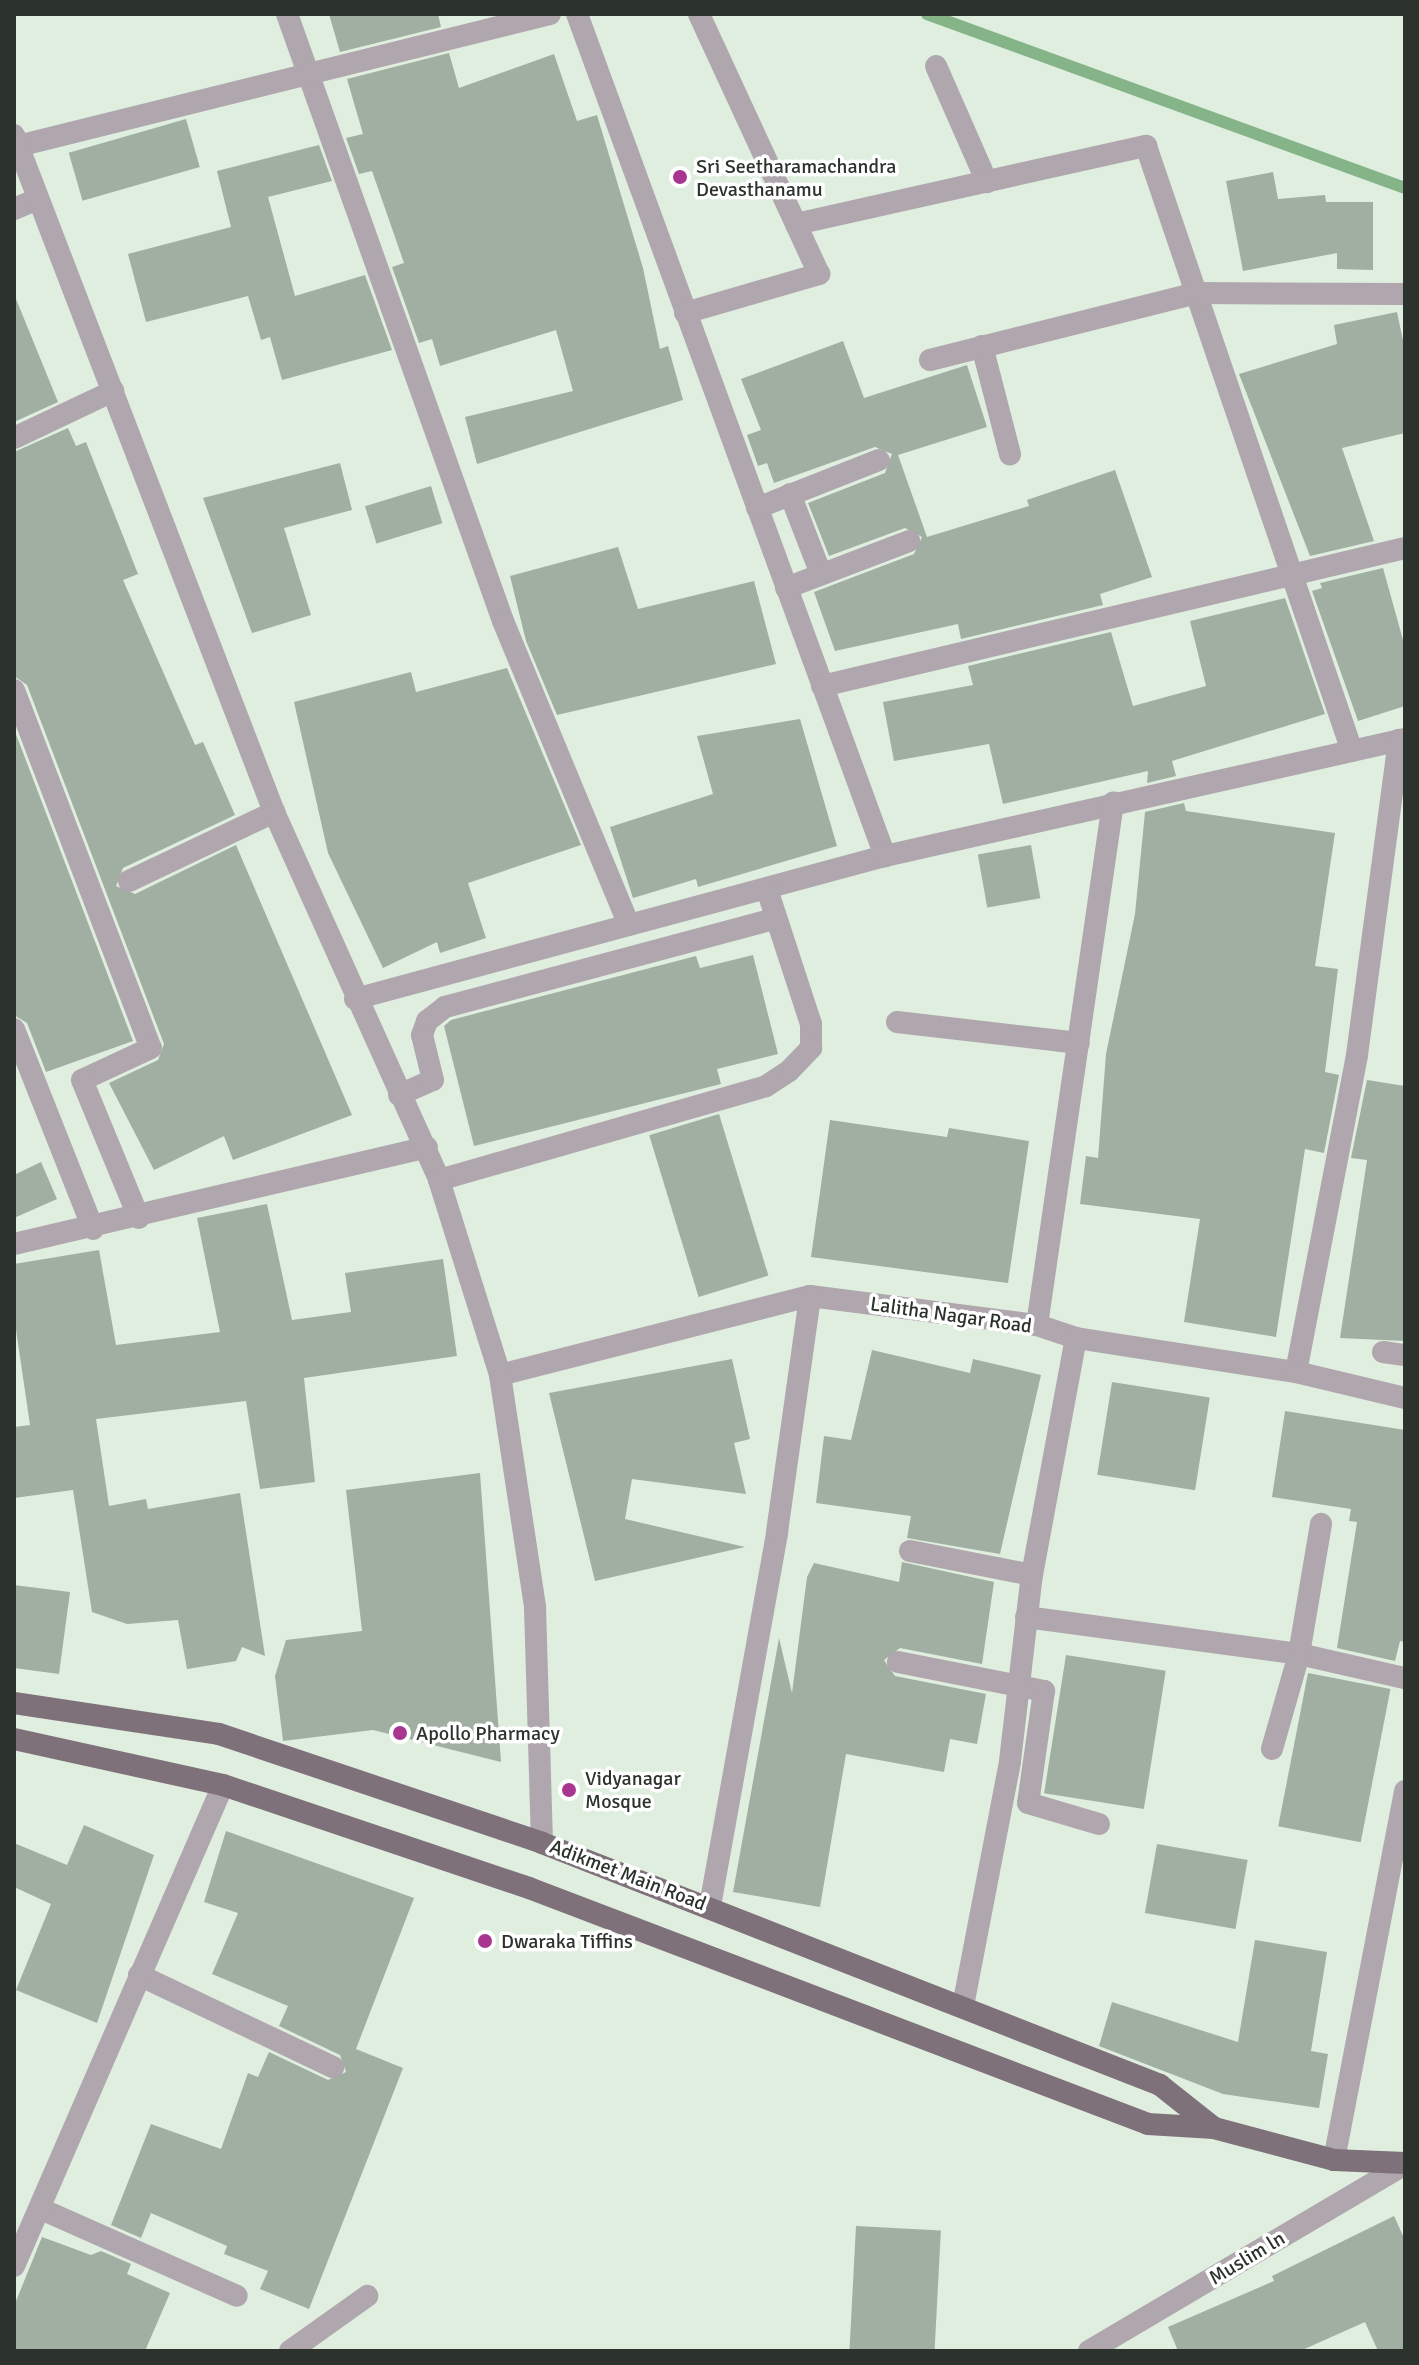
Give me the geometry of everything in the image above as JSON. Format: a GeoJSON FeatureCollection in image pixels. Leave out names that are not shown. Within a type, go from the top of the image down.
{"type":"FeatureCollection","features":[{"type":"Feature","properties":{"kind":"main road","name":"Adikmet Main Road"},"geometry":{"type":"LineString","coordinates":[[14,1703],[219,1734],[542,1843],[710,1906],[1160,2085],[1214,2128]]}},
{"type":"Feature","properties":{"kind":"main road","name":"Adikmet Main Road"},"geometry":{"type":"LineString","coordinates":[[14,1739],[223,1785],[712,1954],[1148,2124],[1214,2128],[1334,2160],[1405,2164]]}},
{"type":"Feature","properties":{"kind":"street"},"geometry":{"type":"LineString","coordinates":[[287,14],[503,621],[629,925]]}},
{"type":"Feature","properties":{"kind":"street"},"geometry":{"type":"LineString","coordinates":[[542,1843],[535,1607],[500,1375],[427,1147],[399,1095],[355,999],[274,812],[16,141],[550,14]]}},
{"type":"Feature","properties":{"kind":"street"},"geometry":{"type":"LineString","coordinates":[[577,14],[885,856]]}},
{"type":"Feature","properties":{"kind":"street"},"geometry":{"type":"LineString","coordinates":[[685,313],[819,274],[699,14]]}},
{"type":"Feature","properties":{"kind":"street"},"geometry":{"type":"LineString","coordinates":[[936,66],[987,182]]}},
{"type":"Feature","properties":{"kind":"street"},"geometry":{"type":"LineString","coordinates":[[796,224],[1146,146],[1352,751]]}},
{"type":"Feature","properties":{"kind":"street"},"geometry":{"type":"LineString","coordinates":[[14,209],[38,199]]}},
{"type":"Feature","properties":{"kind":"street"},"geometry":{"type":"LineString","coordinates":[[930,360],[1196,293],[1405,294]]}},
{"type":"Feature","properties":{"kind":"street"},"geometry":{"type":"LineString","coordinates":[[982,346],[1010,454]]}},
{"type":"Feature","properties":{"kind":"street"},"geometry":{"type":"LineString","coordinates":[[14,438],[113,391]]}},
{"type":"Feature","properties":{"kind":"street"},"geometry":{"type":"LineString","coordinates":[[757,508],[879,460]]}},
{"type":"Feature","properties":{"kind":"street"},"geometry":{"type":"LineString","coordinates":[[790,494],[821,574]]}},
{"type":"Feature","properties":{"kind":"street"},"geometry":{"type":"LineString","coordinates":[[786,588],[909,541]]}},
{"type":"Feature","properties":{"kind":"street"},"geometry":{"type":"LineString","coordinates":[[822,686],[1293,577],[1405,548]]}},
{"type":"Feature","properties":{"kind":"street"},"geometry":{"type":"LineString","coordinates":[[14,690],[151,1048],[82,1080],[139,1218]]}},
{"type":"Feature","properties":{"kind":"street"},"geometry":{"type":"LineString","coordinates":[[355,999],[885,856],[1402,740],[1357,1055],[1296,1372]]}},
{"type":"Feature","properties":{"kind":"street"},"geometry":{"type":"LineString","coordinates":[[1037,1325],[1113,803]]}},
{"type":"Feature","properties":{"kind":"street"},"geometry":{"type":"LineString","coordinates":[[129,881],[274,812]]}},
{"type":"Feature","properties":{"kind":"street"},"geometry":{"type":"LineString","coordinates":[[439,1180],[766,1086],[789,1071],[811,1048],[811,1024],[767,889]]}},
{"type":"Feature","properties":{"kind":"street"},"geometry":{"type":"LineString","coordinates":[[399,1095],[433,1080],[422,1035],[427,1021],[445,1007],[776,918]]}},
{"type":"Feature","properties":{"kind":"street"},"geometry":{"type":"LineString","coordinates":[[897,1022],[1079,1043]]}},
{"type":"Feature","properties":{"kind":"street"},"geometry":{"type":"LineString","coordinates":[[14,1029],[93,1229]]}},
{"type":"Feature","properties":{"kind":"street"},"geometry":{"type":"LineString","coordinates":[[14,1244],[93,1229],[427,1147]]}},
{"type":"Feature","properties":{"kind":"street"},"geometry":{"type":"LineString","coordinates":[[710,1906],[777,1532],[810,1296]]}},
{"type":"Feature","properties":{"kind":"street","name":"Lalitha Nagar Road"},"geometry":{"type":"LineString","coordinates":[[500,1375],[810,1296],[1037,1325],[1076,1338],[1296,1372],[1405,1398]]}},
{"type":"Feature","properties":{"kind":"street"},"geometry":{"type":"LineString","coordinates":[[963,2006],[1010,1761],[1016,1686],[1032,1575],[1076,1338]]}},
{"type":"Feature","properties":{"kind":"street"},"geometry":{"type":"LineString","coordinates":[[1272,1749],[1299,1654],[1321,1524]]}},
{"type":"Feature","properties":{"kind":"street"},"geometry":{"type":"LineString","coordinates":[[910,1551],[1032,1575]]}},
{"type":"Feature","properties":{"kind":"street"},"geometry":{"type":"LineString","coordinates":[[1026,1617],[1299,1654],[1405,1678]]}},
{"type":"Feature","properties":{"kind":"street"},"geometry":{"type":"LineString","coordinates":[[898,1662],[1044,1691],[1037,1766],[1028,1803],[1034,1809],[1099,1824]]}},
{"type":"Feature","properties":{"kind":"street"},"geometry":{"type":"LineString","coordinates":[[1010,1761],[1037,1766]]}},
{"type":"Feature","properties":{"kind":"street"},"geometry":{"type":"LineString","coordinates":[[14,2266],[223,1785]]}},
{"type":"Feature","properties":{"kind":"street"},"geometry":{"type":"LineString","coordinates":[[1334,2160],[1405,1791]]}},
{"type":"Feature","properties":{"kind":"street"},"geometry":{"type":"LineString","coordinates":[[139,1975],[333,2067]]}},
{"type":"Feature","properties":{"kind":"street","name":"Muslim ln"},"geometry":{"type":"LineString","coordinates":[[1089,2351],[1405,2164]]}},
{"type":"Feature","properties":{"kind":"street"},"geometry":{"type":"LineString","coordinates":[[41,2209],[237,2296]]}},
{"type":"Feature","properties":{"kind":"street"},"geometry":{"type":"LineString","coordinates":[[290,2351],[367,2296]]}},
{"type":"Feature","properties":{"kind":"building"},"geometry":{"type":"Polygon","coordinates":[[[329,14],[438,14],[441,27],[340,52],[329,14]]]}},
{"type":"Feature","properties":{"kind":"building"},"geometry":{"type":"Polygon","coordinates":[[[449,53],[459,88],[554,54],[577,121],[597,115],[643,268],[660,349],[668,346],[683,400],[477,464],[465,417],[573,391],[556,330],[440,366],[432,339],[419,343],[392,267],[404,263],[372,171],[359,174],[346,138],[363,134],[347,79],[449,53]]]}},
{"type":"Feature","properties":{"kind":"building"},"geometry":{"type":"Polygon","coordinates":[[[186,119],[200,167],[83,201],[69,153],[186,119]]]}},
{"type":"Feature","properties":{"kind":"building"},"geometry":{"type":"Polygon","coordinates":[[[319,145],[332,181],[268,197],[295,296],[365,275],[392,350],[282,380],[270,337],[261,340],[248,296],[146,322],[128,254],[231,227],[217,171],[319,145]]]}},
{"type":"Feature","properties":{"kind":"building"},"geometry":{"type":"Polygon","coordinates":[[[1273,172],[1278,199],[1325,195],[1326,202],[1373,202],[1373,270],[1337,269],[1337,253],[1243,271],[1226,181],[1273,172]]]}},
{"type":"Feature","properties":{"kind":"building"},"geometry":{"type":"Polygon","coordinates":[[[14,294],[58,402],[14,422],[14,294]]]}},
{"type":"Feature","properties":{"kind":"building"},"geometry":{"type":"Polygon","coordinates":[[[1397,312],[1405,350],[1405,433],[1342,448],[1374,541],[1310,556],[1239,374],[1337,344],[1334,325],[1397,312]]]}},
{"type":"Feature","properties":{"kind":"building"},"geometry":{"type":"Polygon","coordinates":[[[843,341],[864,398],[967,365],[987,427],[898,455],[927,537],[1029,506],[1027,500],[1115,470],[1152,577],[1100,594],[1103,605],[961,639],[958,624],[835,651],[814,592],[914,554],[922,537],[905,528],[829,556],[808,503],[885,473],[892,454],[875,447],[774,483],[767,463],[758,466],[747,435],[761,430],[741,379],[843,341]]]}},
{"type":"Feature","properties":{"kind":"building"},"geometry":{"type":"Polygon","coordinates":[[[68,428],[76,446],[86,442],[138,574],[123,580],[195,745],[203,742],[235,815],[123,868],[116,886],[135,894],[236,845],[352,1115],[233,1160],[224,1136],[154,1170],[109,1083],[158,1060],[164,1044],[27,685],[14,676],[14,452],[68,428]]]}},
{"type":"Feature","properties":{"kind":"building"},"geometry":{"type":"Polygon","coordinates":[[[340,463],[352,510],[284,528],[311,615],[252,633],[203,498],[340,463]]]}},
{"type":"Feature","properties":{"kind":"building"},"geometry":{"type":"Polygon","coordinates":[[[431,486],[442,523],[376,543],[365,506],[431,486]]]}},
{"type":"Feature","properties":{"kind":"building"},"geometry":{"type":"Polygon","coordinates":[[[618,547],[638,609],[754,581],[776,664],[557,715],[526,641],[510,576],[618,547]]]}},
{"type":"Feature","properties":{"kind":"building"},"geometry":{"type":"Polygon","coordinates":[[[1383,568],[1405,647],[1405,706],[1358,721],[1312,591],[1322,588],[1320,583],[1383,568]]]}},
{"type":"Feature","properties":{"kind":"building"},"geometry":{"type":"Polygon","coordinates":[[[1285,598],[1325,714],[1172,761],[1176,776],[1147,783],[1148,771],[1003,804],[989,744],[894,761],[883,702],[973,685],[968,666],[1111,632],[1133,706],[1206,686],[1190,621],[1285,598]]]}},
{"type":"Feature","properties":{"kind":"building"},"geometry":{"type":"Polygon","coordinates":[[[507,668],[581,845],[468,883],[486,938],[440,953],[437,942],[383,968],[328,853],[294,702],[411,672],[416,692],[507,668]]]}},
{"type":"Feature","properties":{"kind":"building"},"geometry":{"type":"Polygon","coordinates":[[[800,719],[837,846],[698,887],[696,879],[633,898],[610,827],[713,794],[697,736],[800,719]]]}},
{"type":"Feature","properties":{"kind":"building"},"geometry":{"type":"Polygon","coordinates":[[[14,729],[133,1041],[46,1072],[27,1023],[14,1015],[14,729]]]}},
{"type":"Feature","properties":{"kind":"building"},"geometry":{"type":"Polygon","coordinates":[[[1184,803],[1186,811],[1335,833],[1315,966],[1338,969],[1325,1072],[1339,1075],[1324,1153],[1305,1149],[1276,1337],[1184,1322],[1200,1219],[1080,1204],[1086,1156],[1098,1158],[1106,1054],[1135,914],[1145,812],[1184,803]]]}},
{"type":"Feature","properties":{"kind":"building"},"geometry":{"type":"Polygon","coordinates":[[[1031,845],[1040,898],[987,908],[978,854],[1031,845]]]}},
{"type":"Feature","properties":{"kind":"building"},"geometry":{"type":"Polygon","coordinates":[[[753,955],[778,1054],[717,1069],[721,1084],[474,1146],[444,1026],[451,1020],[696,956],[700,968],[753,955]]]}},
{"type":"Feature","properties":{"kind":"building"},"geometry":{"type":"Polygon","coordinates":[[[1367,1080],[1405,1086],[1405,1341],[1340,1338],[1367,1160],[1351,1158],[1367,1080]]]}},
{"type":"Feature","properties":{"kind":"building"},"geometry":{"type":"Polygon","coordinates":[[[719,1114],[768,1276],[699,1297],[649,1135],[719,1114]]]}},
{"type":"Feature","properties":{"kind":"building"},"geometry":{"type":"Polygon","coordinates":[[[830,1120],[947,1137],[949,1128],[1029,1141],[1008,1283],[811,1257],[830,1120]]]}},
{"type":"Feature","properties":{"kind":"building"},"geometry":{"type":"Polygon","coordinates":[[[41,1162],[57,1199],[14,1218],[14,1175],[41,1162]]]}},
{"type":"Feature","properties":{"kind":"building"},"geometry":{"type":"Polygon","coordinates":[[[267,1204],[292,1320],[351,1312],[345,1273],[443,1259],[457,1356],[304,1378],[315,1482],[260,1489],[246,1401],[96,1419],[109,1506],[146,1499],[148,1509],[240,1493],[265,1656],[242,1647],[236,1661],[187,1669],[178,1620],[127,1624],[92,1612],[73,1490],[14,1498],[14,1427],[30,1425],[14,1316],[14,1264],[99,1250],[116,1345],[220,1332],[197,1218],[267,1204]]]}},
{"type":"Feature","properties":{"kind":"building"},"geometry":{"type":"Polygon","coordinates":[[[872,1350],[970,1373],[973,1359],[1041,1375],[1000,1554],[907,1538],[911,1516],[816,1503],[824,1436],[851,1440],[872,1350]]]}},
{"type":"Feature","properties":{"kind":"building"},"geometry":{"type":"Polygon","coordinates":[[[732,1359],[750,1439],[734,1443],[746,1494],[632,1479],[625,1519],[745,1547],[595,1581],[549,1393],[732,1359]]]}},
{"type":"Feature","properties":{"kind":"building"},"geometry":{"type":"Polygon","coordinates":[[[1112,1382],[1210,1397],[1195,1490],[1097,1475],[1112,1382]]]}},
{"type":"Feature","properties":{"kind":"building"},"geometry":{"type":"Polygon","coordinates":[[[1285,1411],[1405,1430],[1405,1642],[1400,1641],[1395,1661],[1337,1648],[1357,1522],[1349,1521],[1351,1509],[1272,1497],[1285,1411]]]}},
{"type":"Feature","properties":{"kind":"building"},"geometry":{"type":"Polygon","coordinates":[[[480,1473],[501,1762],[373,1730],[283,1741],[275,1676],[286,1640],[362,1631],[346,1490],[480,1473]]]}},
{"type":"Feature","properties":{"kind":"building"},"geometry":{"type":"Polygon","coordinates":[[[902,1562],[994,1582],[982,1664],[900,1648],[884,1660],[895,1676],[986,1694],[977,1744],[950,1739],[944,1772],[846,1754],[820,1907],[733,1892],[779,1638],[792,1693],[807,1577],[814,1563],[899,1582],[902,1562]]]}},
{"type":"Feature","properties":{"kind":"building"},"geometry":{"type":"Polygon","coordinates":[[[14,1585],[70,1592],[59,1674],[14,1668],[14,1585]]]}},
{"type":"Feature","properties":{"kind":"building"},"geometry":{"type":"Polygon","coordinates":[[[1066,1655],[1166,1671],[1144,1809],[1044,1793],[1066,1655]]]}},
{"type":"Feature","properties":{"kind":"building"},"geometry":{"type":"Polygon","coordinates":[[[1308,1673],[1390,1689],[1361,1842],[1278,1826],[1308,1673]]]}},
{"type":"Feature","properties":{"kind":"building"},"geometry":{"type":"Polygon","coordinates":[[[84,1825],[154,1855],[97,2023],[16,1990],[51,1904],[14,1887],[14,1843],[67,1865],[84,1825]]]}},
{"type":"Feature","properties":{"kind":"building"},"geometry":{"type":"Polygon","coordinates":[[[226,1831],[414,1898],[356,2049],[403,2068],[309,2309],[260,2289],[268,2271],[224,2254],[227,2246],[151,2213],[141,2238],[111,2225],[151,2124],[221,2149],[248,2073],[258,2077],[269,2052],[328,2080],[346,2072],[340,2055],[279,2026],[288,2006],[212,1974],[238,1913],[204,1902],[226,1831]]]}},
{"type":"Feature","properties":{"kind":"building"},"geometry":{"type":"Polygon","coordinates":[[[1157,1844],[1248,1860],[1235,1929],[1145,1913],[1157,1844]]]}},
{"type":"Feature","properties":{"kind":"building"},"geometry":{"type":"Polygon","coordinates":[[[1255,1940],[1327,1952],[1311,2051],[1328,2054],[1319,2108],[1223,2094],[1099,2046],[1112,2002],[1238,2042],[1255,1940]]]}},
{"type":"Feature","properties":{"kind":"building"},"geometry":{"type":"Polygon","coordinates":[[[1394,2216],[1405,2240],[1405,2351],[1378,2351],[1365,2322],[1300,2351],[1178,2351],[1168,2327],[1274,2281],[1272,2276],[1394,2216]]]}},
{"type":"Feature","properties":{"kind":"building"},"geometry":{"type":"Polygon","coordinates":[[[856,2226],[941,2230],[935,2351],[849,2351],[856,2226]]]}},
{"type":"Feature","properties":{"kind":"building"},"geometry":{"type":"Polygon","coordinates":[[[42,2237],[91,2255],[101,2251],[131,2264],[127,2274],[170,2293],[145,2351],[14,2351],[14,2306],[42,2237]]]}},
{"type":"Feature","properties":{"kind":"waterway"},"geometry":{"type":"LineString","coordinates":[[927,14],[1405,188]]}},
{"type":"Feature","properties":{"kind":"place","name":"Sri Seetharamachandra Devasthanamu"},"geometry":{"type":"Point","coordinates":[680,177]}},
{"type":"Feature","properties":{"kind":"place","name":"Apollo Pharmacy"},"geometry":{"type":"Point","coordinates":[400,1733]}},
{"type":"Feature","properties":{"kind":"place","name":"Vidyanagar Mosque"},"geometry":{"type":"Point","coordinates":[569,1790]}},
{"type":"Feature","properties":{"kind":"place","name":"Dwaraka Tiffins"},"geometry":{"type":"Point","coordinates":[485,1941]}}]}
